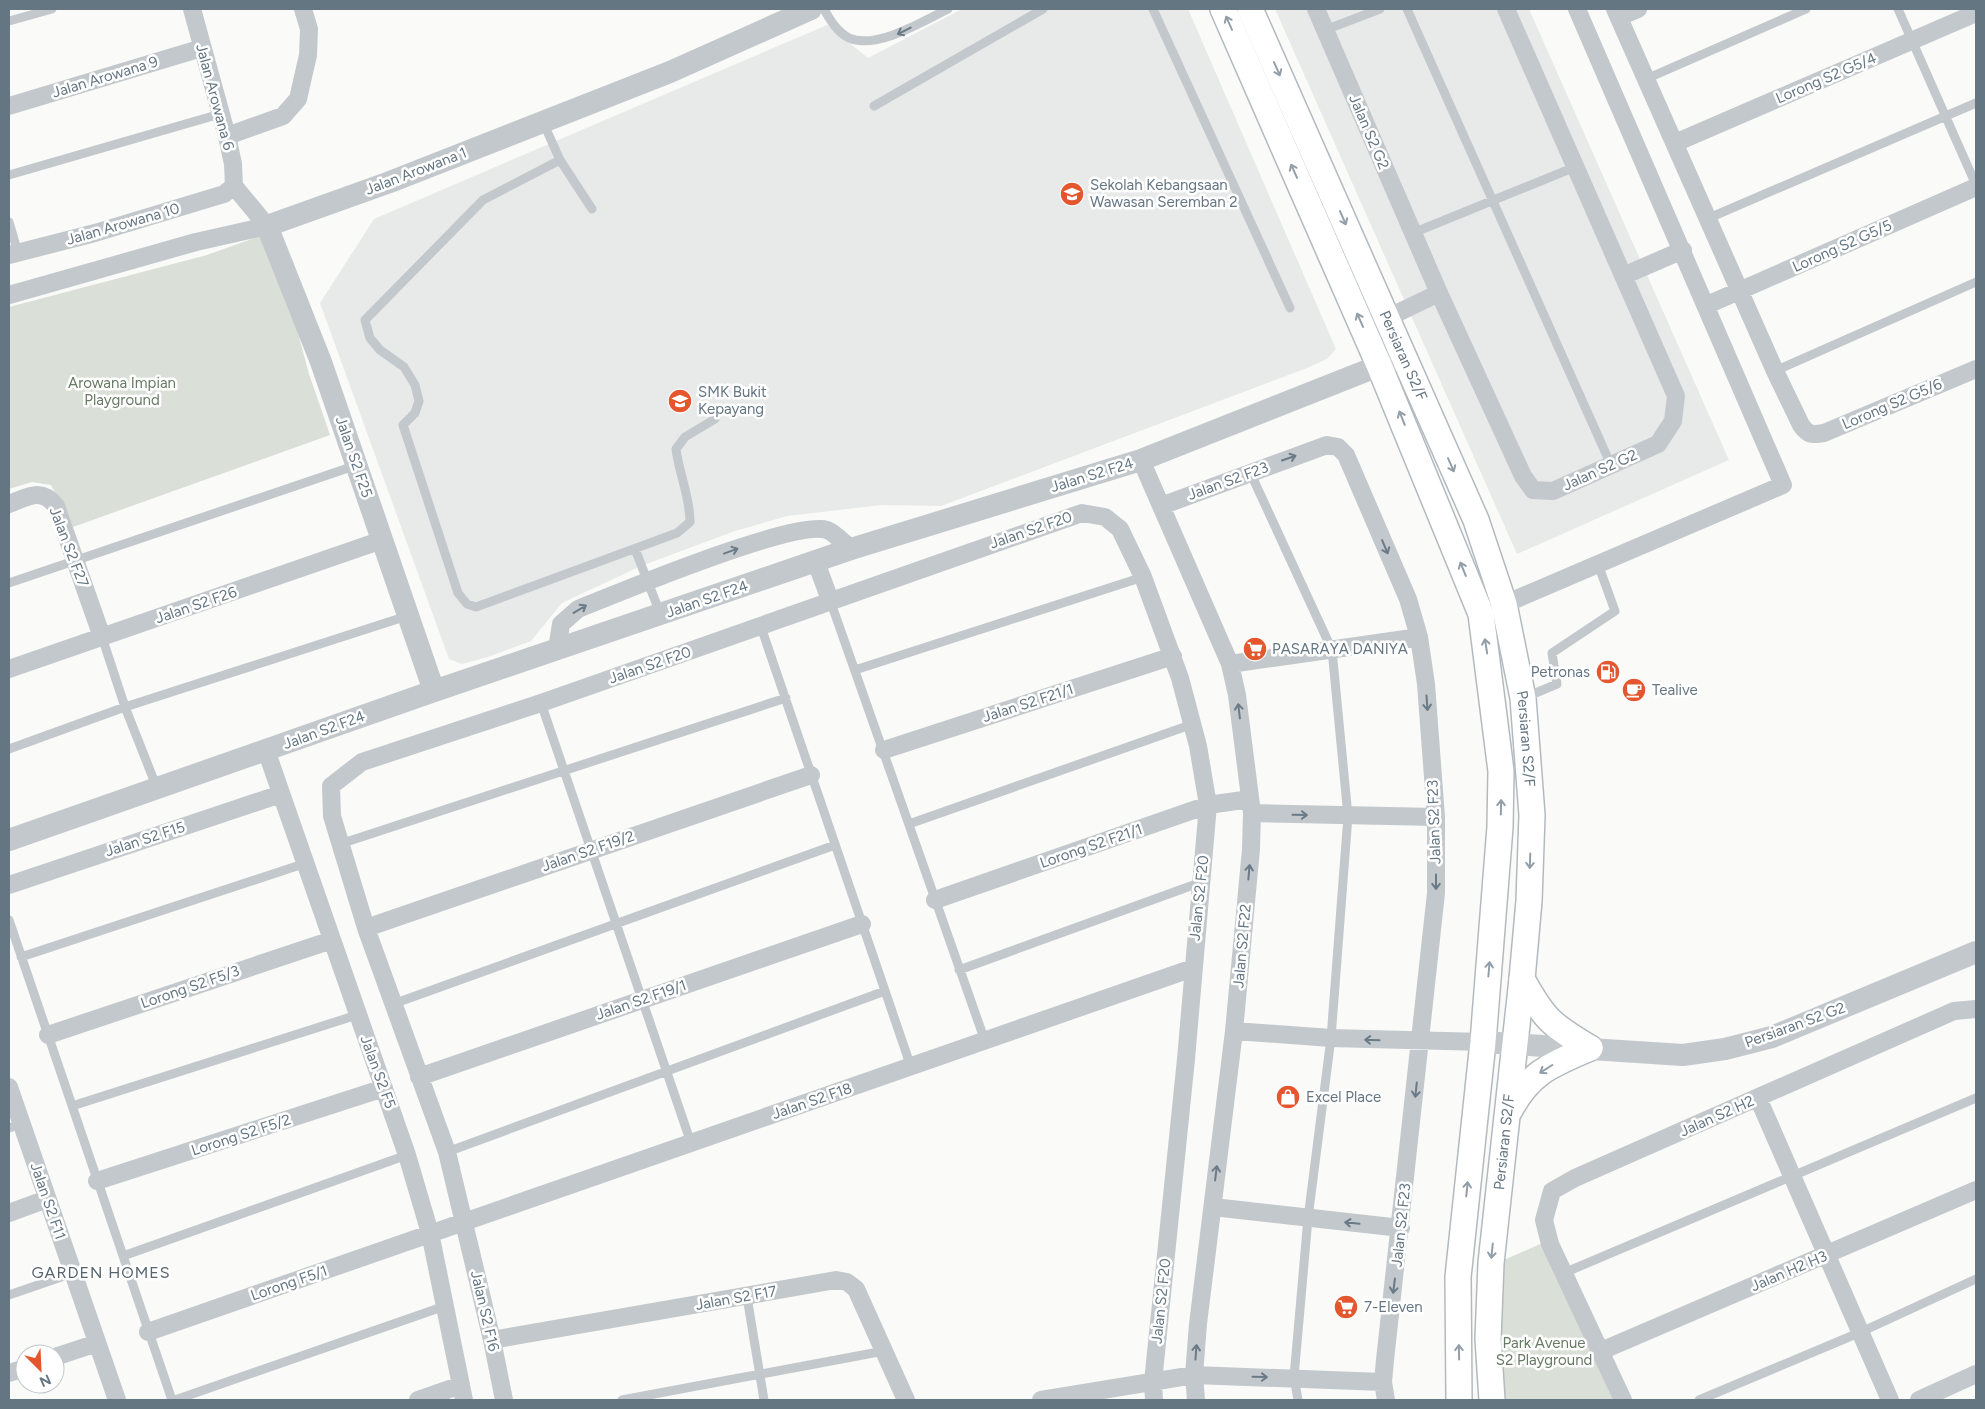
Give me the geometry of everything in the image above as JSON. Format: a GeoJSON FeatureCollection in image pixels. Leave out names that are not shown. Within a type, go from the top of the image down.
{"type":"FeatureCollection","features":[{"type":"Feature","properties":{"kind":"main road","name":"Persiaran S2/F"},"geometry":{"type":"LineString","coordinates":[[1222,9],[1380,365],[1482,614],[1501,771],[1497,884],[1483,1042],[1458,1277],[1460,1400]]}},
{"type":"Feature","properties":{"kind":"main road","name":"Persiaran S2/F"},"geometry":{"type":"LineString","coordinates":[[1250,9],[1476,520],[1504,604],[1523,698],[1532,815],[1529,901],[1491,1263],[1488,1339],[1492,1400]]}},
{"type":"Feature","properties":{"kind":"main road"},"geometry":{"type":"LineString","coordinates":[[1522,979],[1546,1018],[1556,1028],[1590,1048]]}},
{"type":"Feature","properties":{"kind":"main road"},"geometry":{"type":"LineString","coordinates":[[1507,1115],[1520,1091],[1530,1080],[1558,1062],[1590,1048]]}},
{"type":"Feature","properties":{"kind":"street","name":"Jalan Arowana 6"},"geometry":{"type":"LineString","coordinates":[[192,9],[227,136],[233,164],[234,186]]}},
{"type":"Feature","properties":{"kind":"street"},"geometry":{"type":"LineString","coordinates":[[227,136],[283,116],[298,99],[308,55],[309,29],[303,9]]}},
{"type":"Feature","properties":{"kind":"street","name":"Jalan Arowana 1"},"geometry":{"type":"LineString","coordinates":[[9,295],[196,242],[267,226],[390,182],[670,72],[811,9]]}},
{"type":"Feature","properties":{"kind":"street","name":"Jalan S2 G2"},"geometry":{"type":"LineString","coordinates":[[1316,9],[1439,293],[1523,476],[1533,490],[1553,491],[1658,444],[1673,421],[1676,396],[1506,9]]}},
{"type":"Feature","properties":{"kind":"street"},"geometry":{"type":"LineString","coordinates":[[1482,614],[1783,485],[1578,9]]}},
{"type":"Feature","properties":{"kind":"street"},"geometry":{"type":"LineString","coordinates":[[1638,9],[1617,13],[1775,371]]}},
{"type":"Feature","properties":{"kind":"street","name":"Lorong S2 G5/4"},"geometry":{"type":"LineString","coordinates":[[1675,143],[1976,13]]}},
{"type":"Feature","properties":{"kind":"street","name":"Jalan Arowana 9"},"geometry":{"type":"LineString","coordinates":[[9,106],[202,48]]}},
{"type":"Feature","properties":{"kind":"street"},"geometry":{"type":"LineString","coordinates":[[234,186],[267,226]]}},
{"type":"Feature","properties":{"kind":"street","name":"Jalan Arowana 10"},"geometry":{"type":"LineString","coordinates":[[13,254],[95,233],[224,194],[234,186]]}},
{"type":"Feature","properties":{"kind":"street","name":"Lorong S2 G5/5"},"geometry":{"type":"LineString","coordinates":[[1707,305],[1976,186]]}},
{"type":"Feature","properties":{"kind":"street","name":"Jalan S2 F25"},"geometry":{"type":"LineString","coordinates":[[267,226],[321,362],[434,691]]}},
{"type":"Feature","properties":{"kind":"street"},"geometry":{"type":"LineString","coordinates":[[1623,276],[1683,250]]}},
{"type":"Feature","properties":{"kind":"street"},"geometry":{"type":"LineString","coordinates":[[1387,318],[1439,293]]}},
{"type":"Feature","properties":{"kind":"street","name":"Jalan S2 F24"},"geometry":{"type":"LineString","coordinates":[[9,840],[434,691],[851,549],[1142,460],[1404,356]]}},
{"type":"Feature","properties":{"kind":"street","name":"Lorong S2 G5/6"},"geometry":{"type":"LineString","coordinates":[[1775,371],[1801,425],[1806,433],[1813,435],[1824,433],[1976,369]]}},
{"type":"Feature","properties":{"kind":"street","name":"Jalan S2 F23"},"geometry":{"type":"LineString","coordinates":[[1161,506],[1327,445],[1338,447],[1346,455],[1408,599],[1419,637],[1426,684],[1436,817],[1436,892],[1383,1382],[1386,1400]]}},
{"type":"Feature","properties":{"kind":"street","name":"Jalan S2 F22"},"geometry":{"type":"LineString","coordinates":[[1142,460],[1230,664],[1237,695],[1251,806],[1251,849],[1234,1031],[1212,1207],[1194,1375],[1196,1400]]}},
{"type":"Feature","properties":{"kind":"street","name":"Jalan S2 F27"},"geometry":{"type":"LineString","coordinates":[[9,504],[39,494],[49,497],[56,506],[102,637]]}},
{"type":"Feature","properties":{"kind":"street","name":"Jalan S2 F20"},"geometry":{"type":"LineString","coordinates":[[419,1076],[366,928],[340,844],[332,816],[331,786],[362,762],[542,703],[761,627],[830,600],[1082,513],[1105,517],[1120,529],[1143,576],[1173,656],[1193,724],[1208,805],[1153,1382],[1154,1400]]}},
{"type":"Feature","properties":{"kind":"street"},"geometry":{"type":"LineString","coordinates":[[557,649],[561,624],[578,608],[763,539],[802,530],[827,530],[851,549]]}},
{"type":"Feature","properties":{"kind":"street","name":"Jalan S2 F26"},"geometry":{"type":"LineString","coordinates":[[9,669],[382,540]]}},
{"type":"Feature","properties":{"kind":"street"},"geometry":{"type":"LineString","coordinates":[[816,562],[830,600]]}},
{"type":"Feature","properties":{"kind":"street"},"geometry":{"type":"LineString","coordinates":[[1230,664],[1419,637]]}},
{"type":"Feature","properties":{"kind":"street","name":"Jalan S2 F21/1"},"geometry":{"type":"LineString","coordinates":[[884,750],[1173,656]]}},
{"type":"Feature","properties":{"kind":"street","name":"Jalan S2 F5"},"geometry":{"type":"LineString","coordinates":[[266,750],[407,1155],[430,1233],[462,1393]]}},
{"type":"Feature","properties":{"kind":"street","name":"Jalan S2 F19/2"},"geometry":{"type":"LineString","coordinates":[[366,928],[811,775]]}},
{"type":"Feature","properties":{"kind":"street","name":"Jalan S2 F15"},"geometry":{"type":"LineString","coordinates":[[9,884],[281,794]]}},
{"type":"Feature","properties":{"kind":"street","name":"Lorong S2 F21/1"},"geometry":{"type":"LineString","coordinates":[[935,900],[1208,805],[1251,806],[1348,816],[1436,817]]}},
{"type":"Feature","properties":{"kind":"street","name":"Jalan S2 F19/1"},"geometry":{"type":"LineString","coordinates":[[419,1076],[862,924]]}},
{"type":"Feature","properties":{"kind":"street","name":"Lorong S2 F5/3"},"geometry":{"type":"LineString","coordinates":[[48,1035],[332,940]]}},
{"type":"Feature","properties":{"kind":"street","name":"Persiaran S2 G2"},"geometry":{"type":"LineString","coordinates":[[1483,1042],[1683,1055],[1724,1049],[1772,1037],[1976,952]]}},
{"type":"Feature","properties":{"kind":"street","name":"Jalan S2 F18"},"geometry":{"type":"LineString","coordinates":[[430,1233],[1193,968]]}},
{"type":"Feature","properties":{"kind":"street","name":"Jalan S2 H2"},"geometry":{"type":"LineString","coordinates":[[1564,1273],[1550,1244],[1544,1220],[1552,1191],[1575,1178],[1933,1021],[1954,1012],[1976,1009]]}},
{"type":"Feature","properties":{"kind":"street"},"geometry":{"type":"LineString","coordinates":[[1234,1031],[1421,1042],[1483,1042]]}},
{"type":"Feature","properties":{"kind":"street","name":"Jalan S2 F16"},"geometry":{"type":"LineString","coordinates":[[419,1076],[447,1152],[492,1340],[504,1400]]}},
{"type":"Feature","properties":{"kind":"street","name":"Jalan S2 F11"},"geometry":{"type":"LineString","coordinates":[[9,1087],[15,1126],[47,1199],[117,1400]]}},
{"type":"Feature","properties":{"kind":"street","name":"Lorong S2 F5/2"},"geometry":{"type":"LineString","coordinates":[[98,1182],[384,1088]]}},
{"type":"Feature","properties":{"kind":"street"},"geometry":{"type":"LineString","coordinates":[[1758,1098],[1890,1400]]}},
{"type":"Feature","properties":{"kind":"street","name":"Jalan H2 H3"},"geometry":{"type":"LineString","coordinates":[[1601,1351],[1976,1190]]}},
{"type":"Feature","properties":{"kind":"street"},"geometry":{"type":"LineString","coordinates":[[9,1213],[47,1199]]}},
{"type":"Feature","properties":{"kind":"street"},"geometry":{"type":"LineString","coordinates":[[1212,1207],[1401,1228]]}},
{"type":"Feature","properties":{"kind":"street","name":"Lorong F5/1"},"geometry":{"type":"LineString","coordinates":[[148,1332],[430,1233]]}},
{"type":"Feature","properties":{"kind":"street"},"geometry":{"type":"LineString","coordinates":[[1564,1273],[1623,1400]]}},
{"type":"Feature","properties":{"kind":"street","name":"Jalan S2 F17"},"geometry":{"type":"LineString","coordinates":[[492,1340],[836,1280],[847,1282],[856,1289],[906,1400]]}},
{"type":"Feature","properties":{"kind":"street"},"geometry":{"type":"LineString","coordinates":[[65,1354],[97,1343]]}},
{"type":"Feature","properties":{"kind":"street"},"geometry":{"type":"LineString","coordinates":[[1918,1400],[1976,1374]]}},
{"type":"Feature","properties":{"kind":"street"},"geometry":{"type":"LineString","coordinates":[[1041,1400],[1194,1375],[1383,1382]]}},
{"type":"Feature","properties":{"kind":"street"},"geometry":{"type":"LineString","coordinates":[[418,1400],[462,1393]]}},
{"type":"Feature","properties":{"kind":"lane"},"geometry":{"type":"LineString","coordinates":[[9,21],[52,9]]}},
{"type":"Feature","properties":{"kind":"lane"},"geometry":{"type":"LineString","coordinates":[[824,9],[832,24],[850,38],[872,40],[892,37],[948,9]]}},
{"type":"Feature","properties":{"kind":"lane"},"geometry":{"type":"LineString","coordinates":[[874,106],[1043,9]]}},
{"type":"Feature","properties":{"kind":"lane"},"geometry":{"type":"LineString","coordinates":[[1153,9],[1290,308]]}},
{"type":"Feature","properties":{"kind":"lane"},"geometry":{"type":"LineString","coordinates":[[1325,30],[1380,9]]}},
{"type":"Feature","properties":{"kind":"lane"},"geometry":{"type":"LineString","coordinates":[[1407,9],[1611,465]]}},
{"type":"Feature","properties":{"kind":"lane"},"geometry":{"type":"LineString","coordinates":[[1646,79],[1806,9]]}},
{"type":"Feature","properties":{"kind":"lane"},"geometry":{"type":"LineString","coordinates":[[1898,9],[1976,186]]}},
{"type":"Feature","properties":{"kind":"lane"},"geometry":{"type":"LineString","coordinates":[[1708,218],[1976,103]]}},
{"type":"Feature","properties":{"kind":"lane"},"geometry":{"type":"LineString","coordinates":[[9,175],[220,114]]}},
{"type":"Feature","properties":{"kind":"lane"},"geometry":{"type":"LineString","coordinates":[[543,122],[560,160],[592,210]]}},
{"type":"Feature","properties":{"kind":"lane"},"geometry":{"type":"LineString","coordinates":[[560,160],[482,200],[365,320],[370,338],[380,350],[404,367],[414,385],[419,400],[415,413],[402,425],[458,593],[467,604],[476,607],[677,533],[690,522],[690,504],[676,448],[685,436],[715,418]]}},
{"type":"Feature","properties":{"kind":"lane"},"geometry":{"type":"LineString","coordinates":[[1413,233],[1575,167]]}},
{"type":"Feature","properties":{"kind":"lane"},"geometry":{"type":"LineString","coordinates":[[9,222],[13,254]]}},
{"type":"Feature","properties":{"kind":"lane"},"geometry":{"type":"LineString","coordinates":[[1775,371],[1976,282]]}},
{"type":"Feature","properties":{"kind":"lane"},"geometry":{"type":"LineString","coordinates":[[9,583],[357,465]]}},
{"type":"Feature","properties":{"kind":"lane"},"geometry":{"type":"LineString","coordinates":[[1250,472],[1332,650],[1348,816],[1331,1038],[1308,1218],[1294,1378],[1298,1400]]}},
{"type":"Feature","properties":{"kind":"lane"},"geometry":{"type":"LineString","coordinates":[[635,549],[661,615]]}},
{"type":"Feature","properties":{"kind":"lane"},"geometry":{"type":"LineString","coordinates":[[1523,698],[1557,684],[1552,653],[1615,611],[1598,564]]}},
{"type":"Feature","properties":{"kind":"lane"},"geometry":{"type":"LineString","coordinates":[[855,670],[1143,576]]}},
{"type":"Feature","properties":{"kind":"lane"},"geometry":{"type":"LineString","coordinates":[[830,600],[985,1041]]}},
{"type":"Feature","properties":{"kind":"lane"},"geometry":{"type":"LineString","coordinates":[[9,749],[125,707],[407,616]]}},
{"type":"Feature","properties":{"kind":"lane"},"geometry":{"type":"LineString","coordinates":[[761,627],[911,1067]]}},
{"type":"Feature","properties":{"kind":"lane"},"geometry":{"type":"LineString","coordinates":[[102,637],[125,707],[157,788]]}},
{"type":"Feature","properties":{"kind":"lane"},"geometry":{"type":"LineString","coordinates":[[340,844],[786,698]]}},
{"type":"Feature","properties":{"kind":"lane"},"geometry":{"type":"LineString","coordinates":[[542,703],[691,1143]]}},
{"type":"Feature","properties":{"kind":"lane"},"geometry":{"type":"LineString","coordinates":[[909,824],[1193,724]]}},
{"type":"Feature","properties":{"kind":"lane"},"geometry":{"type":"LineString","coordinates":[[393,1004],[835,845]]}},
{"type":"Feature","properties":{"kind":"lane"},"geometry":{"type":"LineString","coordinates":[[21,957],[306,863]]}},
{"type":"Feature","properties":{"kind":"lane"},"geometry":{"type":"LineString","coordinates":[[959,970],[1200,883]]}},
{"type":"Feature","properties":{"kind":"lane"},"geometry":{"type":"LineString","coordinates":[[9,920],[148,1332],[173,1400],[445,1306]]}},
{"type":"Feature","properties":{"kind":"lane"},"geometry":{"type":"LineString","coordinates":[[447,1152],[885,991]]}},
{"type":"Feature","properties":{"kind":"lane"},"geometry":{"type":"LineString","coordinates":[[72,1106],[358,1015]]}},
{"type":"Feature","properties":{"kind":"lane"},"geometry":{"type":"LineString","coordinates":[[1564,1273],[1976,1098]]}},
{"type":"Feature","properties":{"kind":"lane"},"geometry":{"type":"LineString","coordinates":[[123,1256],[407,1155]]}},
{"type":"Feature","properties":{"kind":"lane"},"geometry":{"type":"LineString","coordinates":[[9,1295],[73,1273]]}},
{"type":"Feature","properties":{"kind":"lane"},"geometry":{"type":"LineString","coordinates":[[1699,1400],[1861,1332],[1976,1279]]}},
{"type":"Feature","properties":{"kind":"lane"},"geometry":{"type":"LineString","coordinates":[[747,1297],[764,1400]]}},
{"type":"Feature","properties":{"kind":"lane"},"geometry":{"type":"LineString","coordinates":[[622,1400],[884,1351]]}},
{"type":"Feature","properties":{"kind":"shaded area","name":"SMK Bukit Kepayang"},"geometry":{"type":"Polygon","coordinates":[[[962,9],[1188,9],[1336,349],[1327,359],[1307,368],[941,506],[882,505],[787,516],[735,531],[641,566],[562,603],[531,641],[488,657],[462,664],[449,659],[320,303],[374,219],[827,25],[868,58],[962,9]]]}},
{"type":"Feature","properties":{"kind":"shaded area"},"geometry":{"type":"Polygon","coordinates":[[[1275,9],[1529,9],[1729,460],[1517,554],[1275,9]]]}},
{"type":"Feature","properties":{"kind":"green space","name":"Arowana Impian Playground"},"geometry":{"type":"Polygon","coordinates":[[[271,232],[309,374],[330,435],[73,527],[51,485],[32,482],[9,489],[9,307],[207,255],[271,232]]]}},
{"type":"Feature","properties":{"kind":"green space","name":"Park Avenue S2 Playground"},"geometry":{"type":"Polygon","coordinates":[[[1545,1242],[1621,1400],[1502,1400],[1497,1263],[1545,1242]]]}},
{"type":"Feature","properties":{"kind":"place","name":"Sekolah Kebangsaan Wawasan Seremban 2"},"geometry":{"type":"Point","coordinates":[1072,194]}},
{"type":"Feature","properties":{"kind":"place","name":"SMK Bukit Kepayang"},"geometry":{"type":"Point","coordinates":[680,401]}},
{"type":"Feature","properties":{"kind":"place","name":"PASARAYA DANIYA"},"geometry":{"type":"Point","coordinates":[1255,649]}},
{"type":"Feature","properties":{"kind":"place","name":"Petronas"},"geometry":{"type":"Point","coordinates":[1608,672]}},
{"type":"Feature","properties":{"kind":"place","name":"Tealive"},"geometry":{"type":"Point","coordinates":[1634,690]}},
{"type":"Feature","properties":{"kind":"place","name":"Excel Place"},"geometry":{"type":"Point","coordinates":[1288,1097]}},
{"type":"Feature","properties":{"kind":"place","name":"7-Eleven"},"geometry":{"type":"Point","coordinates":[1346,1307]}},
{"type":"Feature","properties":{"kind":"district","name":"GARDEN HOMES"},"geometry":{"type":"Point","coordinates":[101,1272]}}]}
